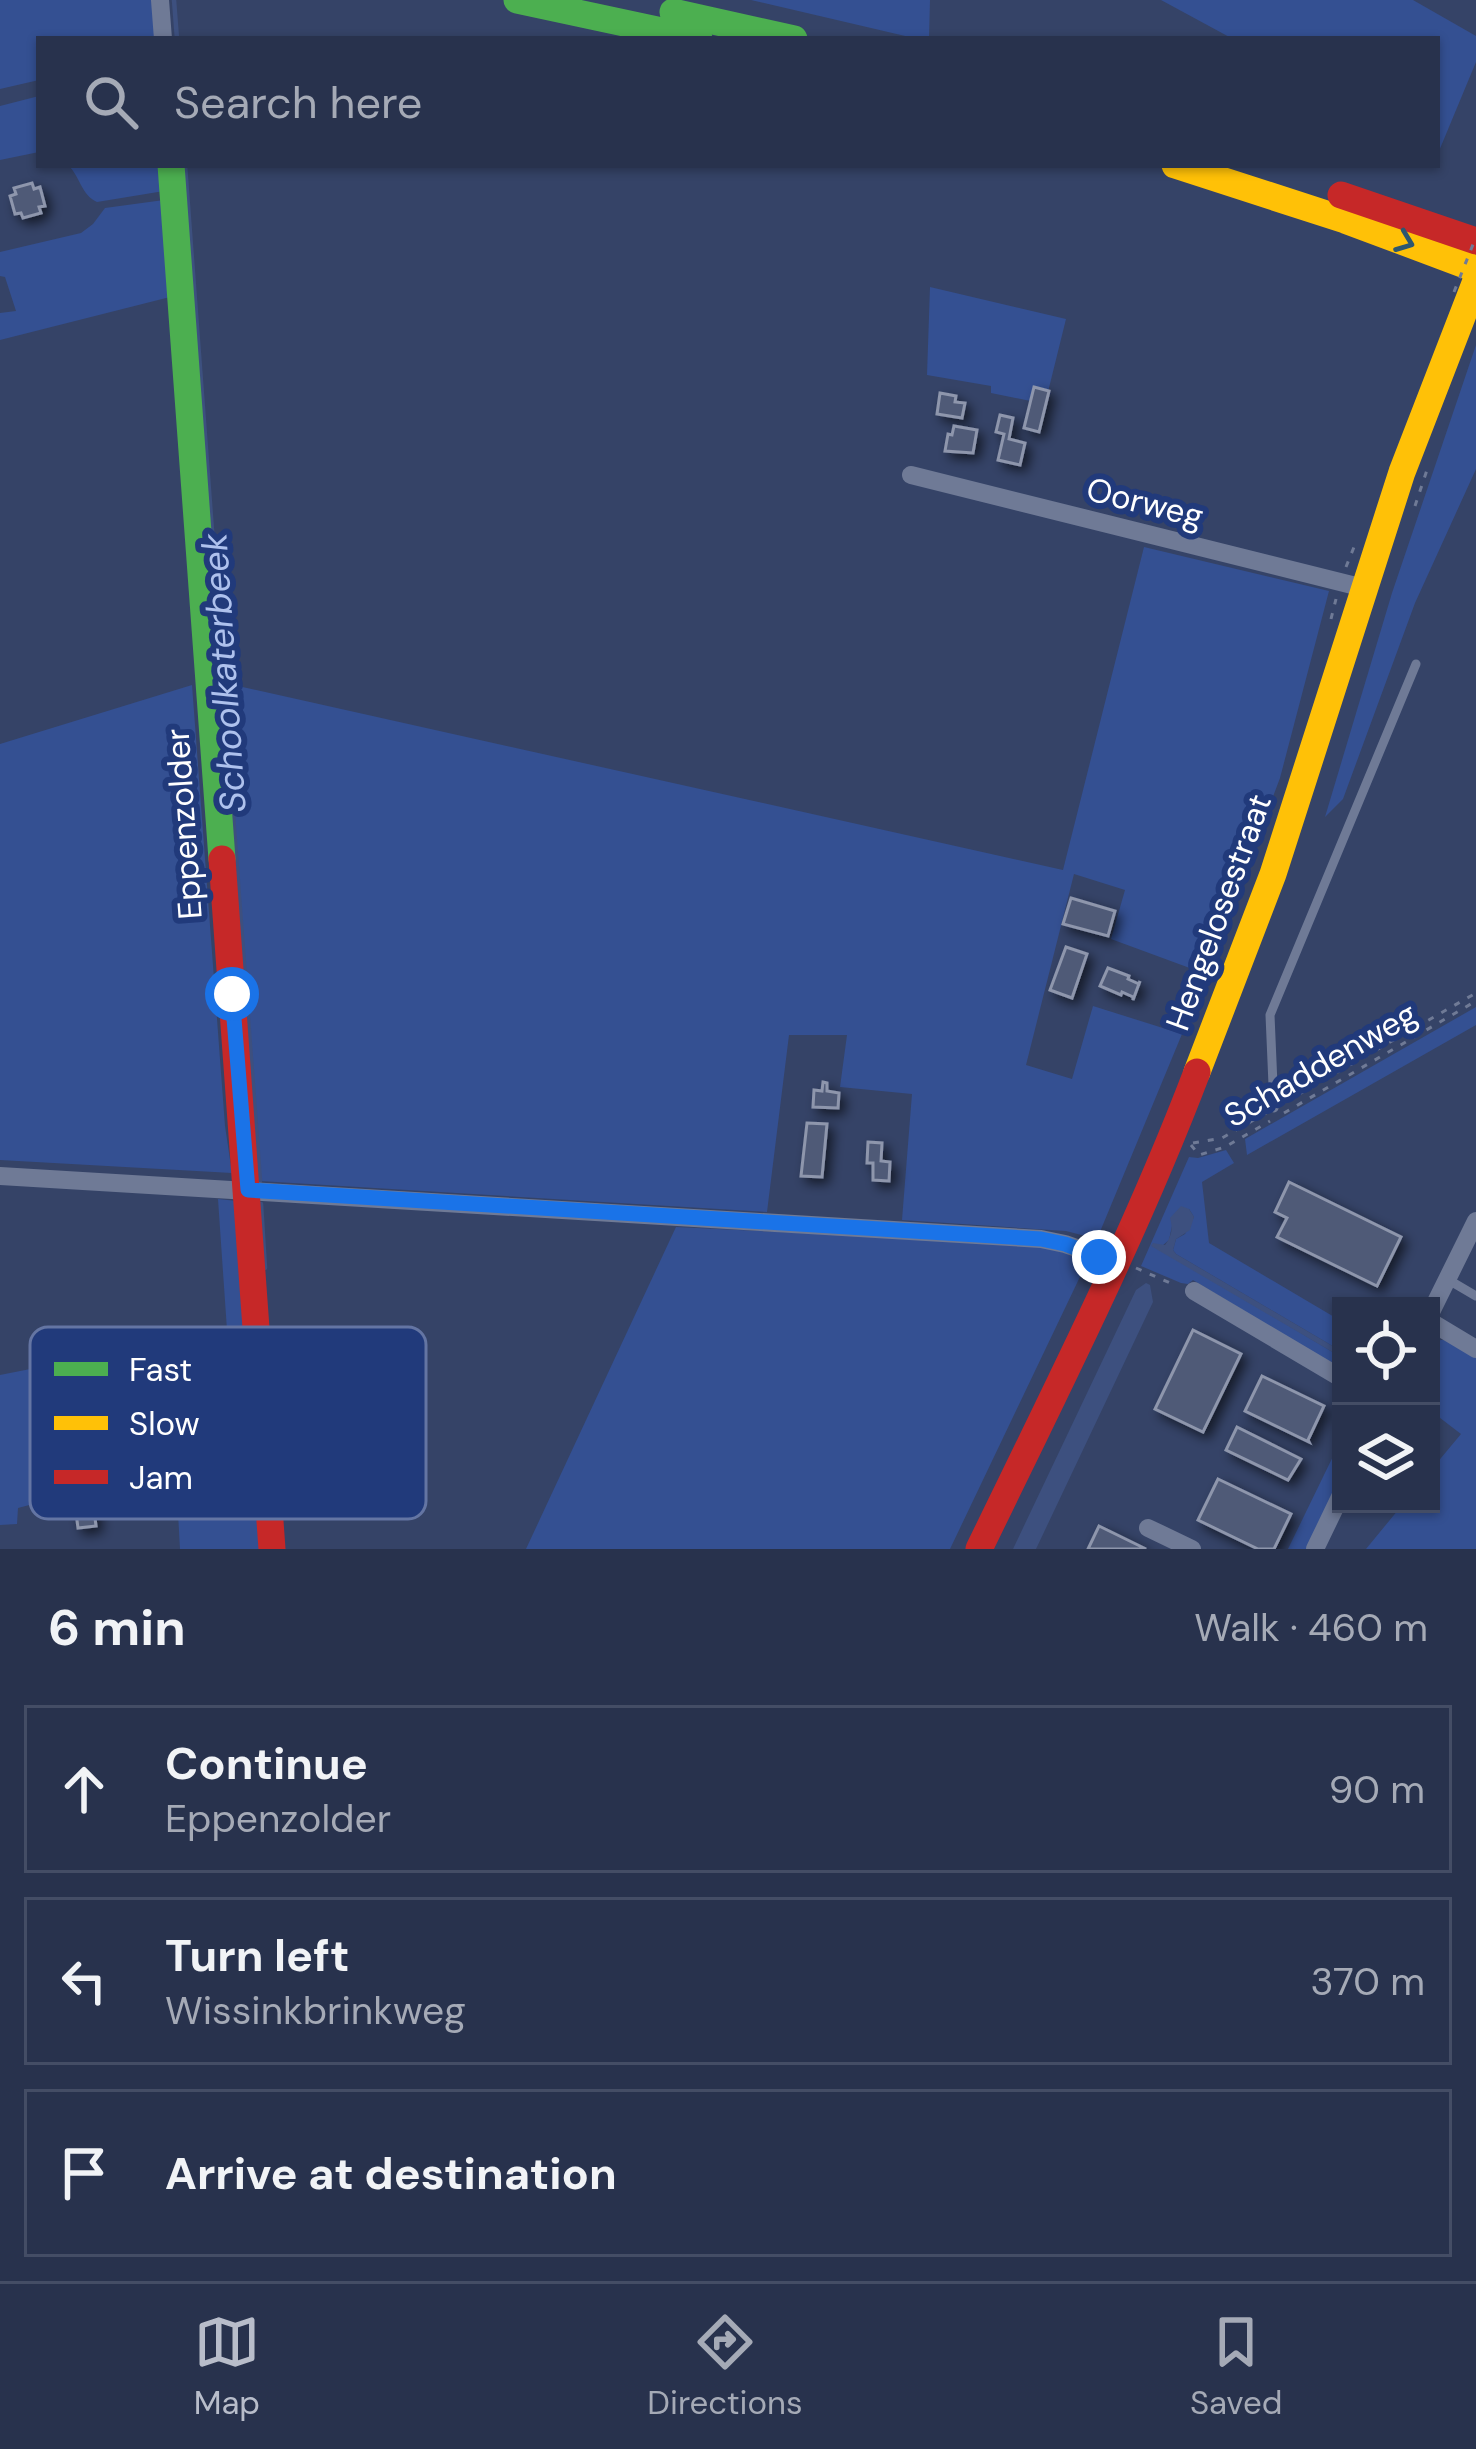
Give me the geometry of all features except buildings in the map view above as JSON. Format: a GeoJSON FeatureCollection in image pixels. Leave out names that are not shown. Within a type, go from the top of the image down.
{"type":"FeatureCollection","features":[{"type":"Feature","properties":{"kind":"main road"},"geometry":{"type":"LineString","coordinates":[[517,0],[685,36]]}},
{"type":"Feature","properties":{"kind":"main road"},"geometry":{"type":"LineString","coordinates":[[620,0],[781,36]]}},
{"type":"Feature","properties":{"kind":"main road","name":"Eppenzolder"},"geometry":{"type":"LineString","coordinates":[[172,168],[257,1327]]}},
{"type":"Feature","properties":{"kind":"main road"},"geometry":{"type":"LineString","coordinates":[[1184,168],[1476,269]]}},
{"type":"Feature","properties":{"kind":"main road"},"geometry":{"type":"LineString","coordinates":[[1258,168],[1476,239]]}},
{"type":"Feature","properties":{"kind":"main road","name":"Hengelosestraat"},"geometry":{"type":"LineString","coordinates":[[979,1549],[1126,1265],[1274,874],[1352,585],[1402,472],[1467,290]]}},
{"type":"Feature","properties":{"kind":"main road","name":"Eppenzolder"},"geometry":{"type":"LineString","coordinates":[[270,1519],[272,1549]]}},
{"type":"Feature","properties":{"kind":"street"},"geometry":{"type":"LineString","coordinates":[[160,0],[163,36]]}},
{"type":"Feature","properties":{"kind":"street","name":"Oorweg"},"geometry":{"type":"LineString","coordinates":[[911,475],[1352,585]]}},
{"type":"Feature","properties":{"kind":"street"},"geometry":{"type":"LineString","coordinates":[[0,1175],[1041,1239],[1126,1265]]}},
{"type":"Feature","properties":{"kind":"street"},"geometry":{"type":"LineString","coordinates":[[1438,1297],[1476,1221]]}},
{"type":"Feature","properties":{"kind":"street"},"geometry":{"type":"LineString","coordinates":[[1194,1291],[1332,1373]]}},
{"type":"Feature","properties":{"kind":"street"},"geometry":{"type":"LineString","coordinates":[[1440,1327],[1476,1349]]}},
{"type":"Feature","properties":{"kind":"street"},"geometry":{"type":"LineString","coordinates":[[1315,1549],[1332,1513]]}},
{"type":"Feature","properties":{"kind":"street"},"geometry":{"type":"LineString","coordinates":[[1148,1528],[1192,1549]]}},
{"type":"Feature","properties":{"kind":"lane"},"geometry":{"type":"LineString","coordinates":[[1274,1108],[1270,1015],[1416,664]]}},
{"type":"Feature","properties":{"kind":"lane"},"geometry":{"type":"LineString","coordinates":[[1447,1280],[1476,1297]]}},
{"type":"Feature","properties":{"kind":"path"},"geometry":{"type":"LineString","coordinates":[[1467,290],[1476,239]]}},
{"type":"Feature","properties":{"kind":"path"},"geometry":{"type":"LineString","coordinates":[[1331,622],[1352,585],[1355,545]]}},
{"type":"Feature","properties":{"kind":"path","name":"Schaddenweg"},"geometry":{"type":"LineString","coordinates":[[1476,993],[1222,1138],[1190,1144],[1198,1155],[1225,1147],[1476,1001]]}},
{"type":"Feature","properties":{"kind":"path"},"geometry":{"type":"LineString","coordinates":[[1126,1265],[1194,1291]]}},
{"type":"Feature","properties":{"kind":"shaded area"},"geometry":{"type":"Polygon","coordinates":[[[0,0],[152,0],[155,36],[36,36],[36,81],[0,89],[0,0]]]}},
{"type":"Feature","properties":{"kind":"shaded area"},"geometry":{"type":"Polygon","coordinates":[[[751,0],[930,0],[929,36],[905,36],[751,0]]]}},
{"type":"Feature","properties":{"kind":"shaded area"},"geometry":{"type":"Polygon","coordinates":[[[1161,0],[1413,0],[1476,36],[1476,62],[1440,149],[1440,36],[1227,36],[1161,0]]]}},
{"type":"Feature","properties":{"kind":"shaded area"},"geometry":{"type":"Polygon","coordinates":[[[36,97],[36,153],[0,160],[0,106],[36,97]]]}},
{"type":"Feature","properties":{"kind":"shaded area"},"geometry":{"type":"Polygon","coordinates":[[[70,168],[162,168],[164,191],[97,202],[70,168]]]}},
{"type":"Feature","properties":{"kind":"shaded area"},"geometry":{"type":"Polygon","coordinates":[[[164,200],[170,297],[0,340],[0,313],[16,311],[5,277],[0,276],[0,252],[81,233],[105,208],[164,200]]]}},
{"type":"Feature","properties":{"kind":"shaded area"},"geometry":{"type":"Polygon","coordinates":[[[930,287],[1066,319],[1045,404],[991,393],[991,386],[927,375],[930,287]]]}},
{"type":"Feature","properties":{"kind":"shaded area"},"geometry":{"type":"Polygon","coordinates":[[[1476,345],[1476,469],[1415,603],[1343,799],[1325,817],[1392,593],[1476,345]]]}},
{"type":"Feature","properties":{"kind":"shaded area"},"geometry":{"type":"Polygon","coordinates":[[[1144,547],[1329,591],[1280,778],[1206,974],[1111,939],[1125,890],[1074,874],[1026,1065],[1072,1079],[1093,1006],[1182,1034],[1097,1239],[1066,1231],[902,1220],[912,1094],[840,1087],[847,1035],[789,1035],[767,1212],[260,1181],[231,778],[229,684],[1063,870],[1144,547]]]}},
{"type":"Feature","properties":{"kind":"shaded area"},"geometry":{"type":"Polygon","coordinates":[[[192,685],[232,1173],[0,1160],[0,744],[192,685]]]}},
{"type":"Feature","properties":{"kind":"shaded area"},"geometry":{"type":"Polygon","coordinates":[[[1476,1007],[1476,1025],[1247,1155],[1245,1139],[1476,1007]]]}},
{"type":"Feature","properties":{"kind":"shaded area"},"geometry":{"type":"Polygon","coordinates":[[[1226,1150],[1234,1163],[1202,1182],[1209,1243],[1332,1316],[1332,1346],[1176,1254],[1176,1239],[1185,1234],[1194,1217],[1189,1209],[1172,1226],[1162,1246],[1166,1253],[1332,1352],[1332,1365],[1193,1280],[1181,1283],[1141,1266],[1189,1157],[1226,1150]]]}},
{"type":"Feature","properties":{"kind":"shaded area"},"geometry":{"type":"Polygon","coordinates":[[[218,1199],[237,1201],[246,1327],[227,1327],[218,1199]]]}},
{"type":"Feature","properties":{"kind":"shaded area"},"geometry":{"type":"Polygon","coordinates":[[[1181,1206],[1194,1217],[1190,1230],[1176,1239],[1176,1254],[1332,1346],[1332,1352],[1151,1246],[1165,1245],[1170,1218],[1181,1206]]]}},
{"type":"Feature","properties":{"kind":"shaded area"},"geometry":{"type":"Polygon","coordinates":[[[676,1227],[1049,1245],[1088,1260],[950,1549],[526,1549],[676,1227]]]}},
{"type":"Feature","properties":{"kind":"shaded area"},"geometry":{"type":"Polygon","coordinates":[[[1146,1283],[1153,1302],[1036,1549],[1013,1549],[1136,1290],[1146,1283]]]}},
{"type":"Feature","properties":{"kind":"shaded area"},"geometry":{"type":"Polygon","coordinates":[[[1440,1340],[1450,1340],[1476,1356],[1476,1549],[1366,1549],[1396,1513],[1440,1513],[1440,1459],[1461,1434],[1440,1418],[1440,1340]]]}},
{"type":"Feature","properties":{"kind":"shaded area"},"geometry":{"type":"Polygon","coordinates":[[[30,1369],[30,1505],[18,1508],[17,1524],[0,1525],[0,1375],[30,1369]]]}},
{"type":"Feature","properties":{"kind":"shaded area"},"geometry":{"type":"Polygon","coordinates":[[[1332,1459],[1332,1496],[1306,1549],[1288,1549],[1332,1459]]]}},
{"type":"Feature","properties":{"kind":"shaded area"},"geometry":{"type":"Polygon","coordinates":[[[178,1519],[261,1519],[263,1549],[180,1549],[178,1519]]]}},
{"type":"Feature","properties":{"kind":"waterway","name":"Schoolkaterbeek"},"geometry":{"type":"LineString","coordinates":[[174,0],[177,36]]}},
{"type":"Feature","properties":{"kind":"waterway","name":"Schoolkaterbeek"},"geometry":{"type":"LineString","coordinates":[[185,168],[260,1181]]}},
{"type":"Feature","properties":{"kind":"waterway","name":"Schoolkaterbeek"},"geometry":{"type":"LineString","coordinates":[[261,1204],[265,1268]]}},
{"type":"Feature","properties":{"kind":"traffic: fast"},"geometry":{"type":"LineString","coordinates":[[517,0],[685,36]]}},
{"type":"Feature","properties":{"kind":"traffic: fast"},"geometry":{"type":"LineString","coordinates":[[673,12],[781,36]]}},
{"type":"Feature","properties":{"kind":"traffic: fast"},"geometry":{"type":"LineString","coordinates":[[171,168],[222,859]]}},
{"type":"Feature","properties":{"kind":"traffic: slow"},"geometry":{"type":"LineString","coordinates":[[1184,168],[1476,269]]}},
{"type":"Feature","properties":{"kind":"traffic: slow"},"geometry":{"type":"LineString","coordinates":[[1197,1072],[1273,874],[1402,472],[1476,281]]}},
{"type":"Feature","properties":{"kind":"traffic: jam"},"geometry":{"type":"LineString","coordinates":[[1341,195],[1476,241]]}},
{"type":"Feature","properties":{"kind":"traffic: jam"},"geometry":{"type":"LineString","coordinates":[[222,859],[256,1327]]}},
{"type":"Feature","properties":{"kind":"traffic: jam"},"geometry":{"type":"LineString","coordinates":[[979,1549],[1121,1253],[1197,1072]]}},
{"type":"Feature","properties":{"kind":"traffic: jam"},"geometry":{"type":"LineString","coordinates":[[270,1519],[272,1549]]}},
{"type":"Feature","properties":{"kind":"route"},"geometry":{"type":"LineString","coordinates":[[232,994],[248,1190],[1041,1239],[1099,1257]]}}]}
